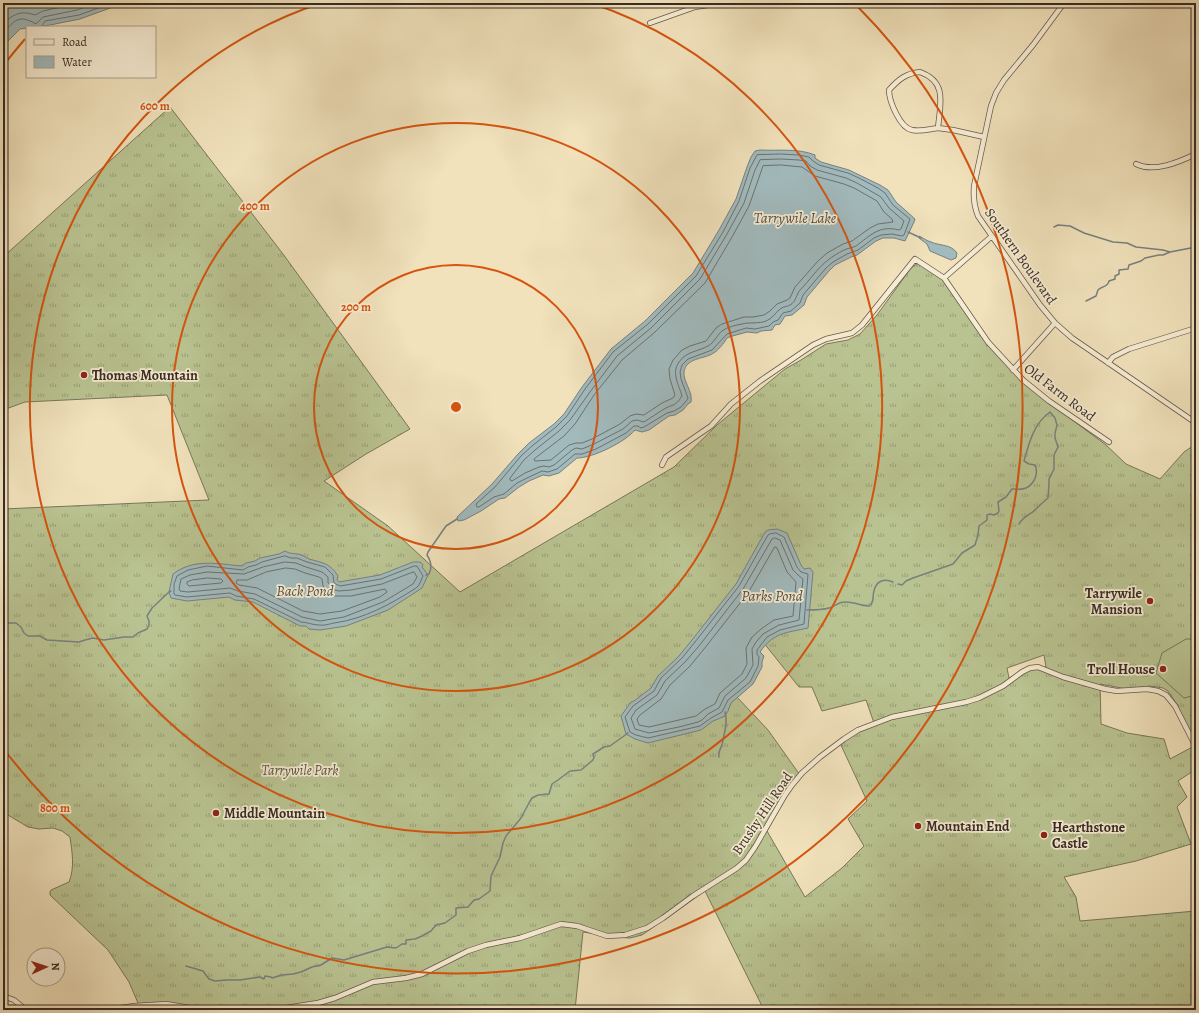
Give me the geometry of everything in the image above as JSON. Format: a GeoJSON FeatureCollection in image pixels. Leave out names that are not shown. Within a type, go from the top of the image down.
{"type":"FeatureCollection","features":[{"type":"Feature","properties":{"kind":"street"},"geometry":{"type":"LineString","coordinates":[[650,23],[694,5],[720,3]]}},
{"type":"Feature","properties":{"kind":"street","name":"Southern Boulevard"},"geometry":{"type":"LineString","coordinates":[[1064,3],[1033,45],[1004,80],[996,93],[991,106],[984,137],[973,196],[974,206],[978,216],[1040,305],[1055,323],[1072,338],[1196,423]]}},
{"type":"Feature","properties":{"kind":"street"},"geometry":{"type":"LineString","coordinates":[[938,128],[941,102],[940,91],[935,81],[928,75],[920,72],[911,73],[902,77],[889,90],[889,97],[904,126],[910,130],[921,131],[938,128],[984,137]]}},
{"type":"Feature","properties":{"kind":"street"},"geometry":{"type":"LineString","coordinates":[[1136,164],[1141,167],[1149,168],[1161,166],[1196,154]]}},
{"type":"Feature","properties":{"kind":"street"},"geometry":{"type":"LineString","coordinates":[[662,465],[666,457],[711,426],[731,404],[760,381],[813,345],[826,339],[852,333],[862,326],[915,260],[944,278],[992,236]]}},
{"type":"Feature","properties":{"kind":"street","name":"Old Farm Road"},"geometry":{"type":"LineString","coordinates":[[944,278],[988,342],[1013,370],[1035,390],[1109,442]]}},
{"type":"Feature","properties":{"kind":"street"},"geometry":{"type":"LineString","coordinates":[[1013,370],[1055,323]]}},
{"type":"Feature","properties":{"kind":"street"},"geometry":{"type":"LineString","coordinates":[[1108,363],[1113,357],[1129,349],[1196,328]]}},
{"type":"Feature","properties":{"kind":"street","name":"Brushy Hill Road"},"geometry":{"type":"LineString","coordinates":[[273,1010],[318,1003],[335,998],[374,982],[406,978],[422,974],[461,954],[520,938],[561,924],[577,926],[607,936],[625,935],[647,928],[693,896],[738,868],[755,847],[785,794],[792,785],[806,769],[844,739],[858,730],[892,717],[979,698],[1003,686],[1030,668],[1038,667],[1070,679],[1105,689],[1117,691],[1147,689],[1158,691],[1166,695],[1175,706],[1196,747]]}},
{"type":"Feature","properties":{"kind":"street"},"geometry":{"type":"LineString","coordinates":[[3,996],[14,1000],[26,1010]]}},
{"type":"Feature","properties":{"kind":"street"},"geometry":{"type":"LineString","coordinates":[[107,1010],[134,1006],[166,1004],[202,1010]]}},
{"type":"Feature","properties":{"kind":"green space","name":"Tarrywile Park"},"geometry":{"type":"Polygon","coordinates":[[[170,107],[283,254],[410,429],[366,454],[324,481],[388,526],[460,592],[674,467],[717,425],[785,369],[826,344],[848,340],[860,334],[877,315],[911,268],[918,263],[946,280],[975,326],[1013,367],[1051,404],[1106,445],[1126,464],[1160,479],[1184,452],[1196,444],[1196,735],[1192,735],[1176,703],[1168,691],[1163,688],[1150,686],[1127,689],[1100,684],[1101,724],[1127,733],[1164,739],[1170,759],[1196,745],[1196,769],[1178,781],[1187,797],[1177,807],[1191,844],[1136,861],[1064,877],[1076,897],[1080,921],[1196,911],[1196,1010],[764,1010],[705,891],[642,935],[630,938],[583,932],[575,1010],[141,1010],[129,982],[108,950],[50,895],[51,890],[69,882],[72,871],[70,837],[62,831],[53,828],[39,829],[28,827],[3,812],[3,509],[209,500],[167,395],[25,402],[3,410],[3,257],[170,107]],[[763,642],[735,695],[768,730],[800,775],[795,781],[767,831],[805,897],[842,868],[864,846],[848,819],[867,801],[840,743],[874,723],[866,700],[822,711],[812,687],[799,687],[763,642]],[[1044,655],[1007,668],[1009,678],[1024,671],[1046,667],[1044,655]]]}},
{"type":"Feature","properties":{"kind":"green space"},"geometry":{"type":"Polygon","coordinates":[[[1186,639],[1196,639],[1196,695],[1184,698],[1156,673],[1162,653],[1186,639]]]}},
{"type":"Feature","properties":{"kind":"water"},"geometry":{"type":"Polygon","coordinates":[[[3,3],[124,3],[80,19],[42,26],[26,26],[26,28],[20,29],[3,46],[3,3]]]}},
{"type":"Feature","properties":{"kind":"water","name":"Tarrywile Lake"},"geometry":{"type":"Polygon","coordinates":[[[755,151],[802,151],[809,153],[815,155],[815,158],[821,162],[849,170],[888,190],[896,202],[915,219],[905,241],[894,238],[883,238],[876,241],[857,255],[835,265],[807,297],[804,305],[792,315],[785,316],[780,324],[775,325],[772,330],[757,333],[747,332],[729,337],[714,353],[691,361],[685,367],[684,376],[691,394],[691,402],[683,410],[675,415],[669,416],[649,430],[642,432],[635,430],[624,439],[600,452],[577,458],[559,473],[549,476],[543,475],[529,481],[505,498],[499,499],[464,520],[458,521],[457,517],[492,484],[518,454],[564,414],[582,387],[611,349],[645,321],[693,273],[736,199],[751,157],[755,151]]]}},
{"type":"Feature","properties":{"kind":"water"},"geometry":{"type":"Polygon","coordinates":[[[919,236],[930,242],[952,248],[957,253],[956,258],[951,260],[930,251],[927,244],[919,238],[919,236]]]}},
{"type":"Feature","properties":{"kind":"water","name":"Parks Pond"},"geometry":{"type":"Polygon","coordinates":[[[777,529],[787,533],[801,565],[804,569],[810,568],[813,572],[808,628],[781,634],[765,645],[760,652],[764,656],[762,667],[753,684],[731,703],[725,716],[713,721],[701,730],[648,743],[635,739],[626,734],[621,716],[631,702],[651,688],[658,676],[679,656],[692,640],[736,584],[765,532],[768,530],[777,529]]]}},
{"type":"Feature","properties":{"kind":"water","name":"Back Pond"},"geometry":{"type":"Polygon","coordinates":[[[285,551],[300,554],[329,566],[338,576],[337,580],[339,582],[380,575],[413,562],[421,563],[428,575],[422,588],[388,610],[346,626],[320,630],[300,626],[253,602],[235,600],[229,597],[187,601],[171,598],[169,592],[173,574],[181,569],[206,563],[242,566],[260,558],[279,554],[285,551]]]}},
{"type":"Feature","properties":{"kind":"waterway"},"geometry":{"type":"LineString","coordinates":[[1054,227],[1058,225],[1070,226],[1084,233],[1113,242],[1127,243],[1136,247],[1170,252],[1196,247]]}},
{"type":"Feature","properties":{"kind":"waterway"},"geometry":{"type":"LineString","coordinates":[[908,232],[921,238]]}},
{"type":"Feature","properties":{"kind":"waterway"},"geometry":{"type":"LineString","coordinates":[[1086,301],[1096,296],[1098,290],[1109,281],[1115,279],[1115,276],[1119,274],[1119,270],[1128,269],[1129,265],[1145,258],[1163,255],[1170,252]]}},
{"type":"Feature","properties":{"kind":"waterway"},"geometry":{"type":"LineString","coordinates":[[898,584],[902,585],[906,581],[913,578],[953,564],[962,553],[975,545],[979,526],[987,520],[987,515],[994,515],[998,513],[998,502],[1006,497],[1012,489],[1024,489],[1031,484],[1036,475],[1036,468],[1035,465],[1024,461],[1030,440],[1036,428],[1044,417],[1050,412],[1055,418],[1057,425],[1055,438],[1058,447],[1054,455],[1054,469],[1049,479],[1048,498],[1034,511],[1023,518],[1019,524]]}},
{"type":"Feature","properties":{"kind":"waterway"},"geometry":{"type":"LineString","coordinates":[[426,575],[429,574],[431,567],[427,555],[428,552],[446,526],[457,519]]}},
{"type":"Feature","properties":{"kind":"waterway"},"geometry":{"type":"LineString","coordinates":[[807,610],[826,609],[844,602],[869,606],[872,603],[873,593],[877,585],[884,580],[893,582]]}},
{"type":"Feature","properties":{"kind":"waterway"},"geometry":{"type":"LineString","coordinates":[[3,623],[16,623],[28,636],[40,636],[47,640],[79,642],[93,638],[104,640],[133,637],[147,629],[149,625],[147,616],[152,608],[171,591]]}},
{"type":"Feature","properties":{"kind":"waterway"},"geometry":{"type":"LineString","coordinates":[[719,757],[726,721],[725,712]]}},
{"type":"Feature","properties":{"kind":"waterway"},"geometry":{"type":"LineString","coordinates":[[186,966],[203,971],[209,979],[215,981],[240,980],[260,977],[264,979],[265,976],[272,978],[301,972],[321,965],[332,958],[344,960],[387,947],[396,948],[402,944],[406,944],[406,940],[415,939],[422,936],[431,931],[436,925],[445,923],[456,915],[456,908],[468,907],[474,900],[479,899],[490,891],[491,876],[500,857],[506,836],[521,818],[532,798],[538,795],[549,794],[552,784],[570,771],[581,770],[593,760],[593,754],[604,747],[610,746],[628,733]]}},
{"type":"Feature","properties":{"kind":"place","name":"Thomas Mountain"},"geometry":{"type":"Point","coordinates":[84,375]}},
{"type":"Feature","properties":{"kind":"place","name":"Tarrywile Mansion"},"geometry":{"type":"Point","coordinates":[1150,601]}},
{"type":"Feature","properties":{"kind":"place","name":"Troll House"},"geometry":{"type":"Point","coordinates":[1163,669]}},
{"type":"Feature","properties":{"kind":"place","name":"Middle Mountain"},"geometry":{"type":"Point","coordinates":[216,813]}},
{"type":"Feature","properties":{"kind":"place","name":"Mountain End"},"geometry":{"type":"Point","coordinates":[918,826]}},
{"type":"Feature","properties":{"kind":"place","name":"Hearthstone Castle"},"geometry":{"type":"Point","coordinates":[1044,835]}}]}
